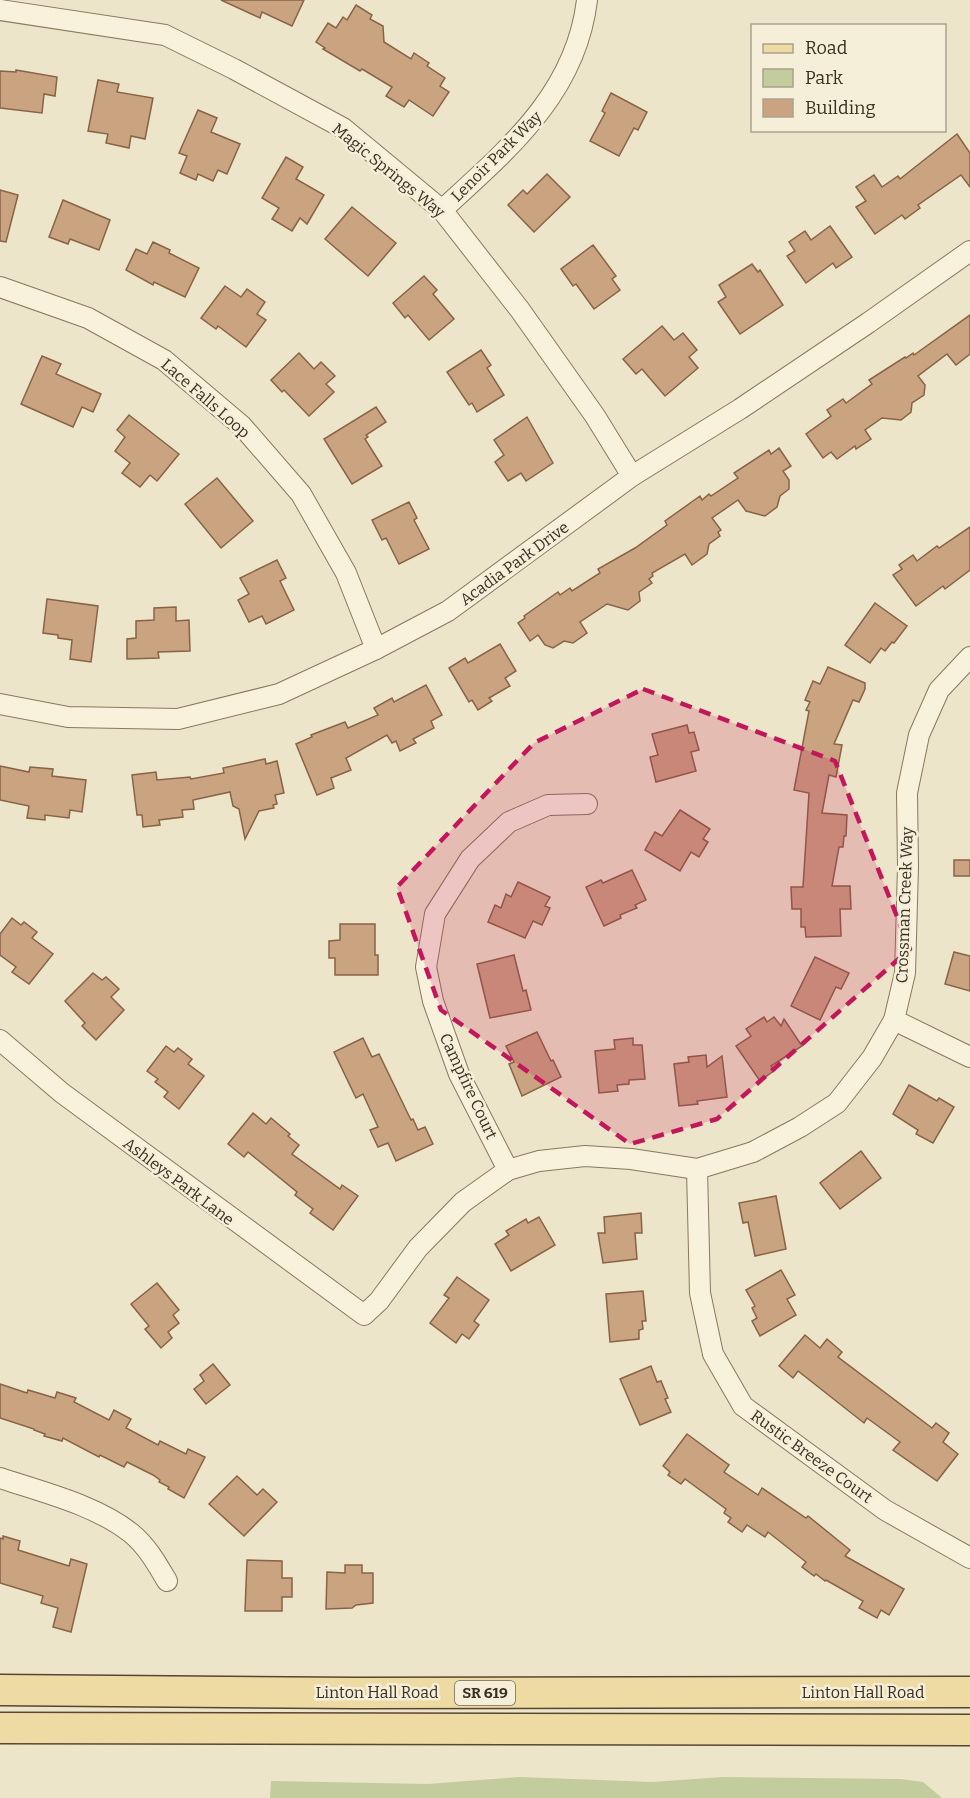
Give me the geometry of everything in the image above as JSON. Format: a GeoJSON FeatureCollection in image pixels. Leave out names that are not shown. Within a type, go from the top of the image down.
{"type":"FeatureCollection","features":[{"type":"Feature","properties":{"kind":"main road","name":"Linton Hall Road"},"geometry":{"type":"LineString","coordinates":[[0,1690],[344,1693],[970,1692]]}},
{"type":"Feature","properties":{"kind":"main road","name":"SR 619"},"geometry":{"type":"LineString","coordinates":[[0,1728],[970,1730]]}},
{"type":"Feature","properties":{"kind":"street","name":"Lenoir Park Way"},"geometry":{"type":"LineString","coordinates":[[442,210],[494,162],[540,113],[567,70],[585,18],[587,0]]}},
{"type":"Feature","properties":{"kind":"street","name":"Magic Springs Way"},"geometry":{"type":"LineString","coordinates":[[0,10],[165,35],[234,69],[343,128],[442,210],[520,310],[595,416],[632,476]]}},
{"type":"Feature","properties":{"kind":"street","name":"Acadia Park Drive"},"geometry":{"type":"LineString","coordinates":[[0,704],[68,717],[178,719],[279,694],[376,649],[448,611],[632,476],[740,409],[970,251]]}},
{"type":"Feature","properties":{"kind":"street","name":"Lace Falls Loop"},"geometry":{"type":"LineString","coordinates":[[0,287],[88,318],[164,360],[242,426],[301,494],[345,573],[376,649]]}},
{"type":"Feature","properties":{"kind":"street","name":"Crossman Creek Way"},"geometry":{"type":"LineString","coordinates":[[364,1315],[379,1300],[418,1248],[464,1202],[508,1170],[539,1161],[585,1156],[631,1159],[697,1169],[753,1152],[800,1127],[837,1103],[872,1058],[894,1020],[905,973],[908,867],[907,793],[919,735],[939,690],[970,657]]}},
{"type":"Feature","properties":{"kind":"street","name":"Campfire Court"},"geometry":{"type":"LineString","coordinates":[[508,1170],[459,1074],[433,1001],[426,967],[435,914],[470,859],[509,822],[548,805],[586,804]]}},
{"type":"Feature","properties":{"kind":"street"},"geometry":{"type":"LineString","coordinates":[[894,1020],[970,1057]]}},
{"type":"Feature","properties":{"kind":"street","name":"Ashleys Park Lane"},"geometry":{"type":"LineString","coordinates":[[0,1040],[62,1093],[364,1315]]}},
{"type":"Feature","properties":{"kind":"street","name":"Rustic Breeze Court"},"geometry":{"type":"LineString","coordinates":[[697,1169],[700,1293],[713,1354],[743,1406],[885,1510],[970,1558]]}},
{"type":"Feature","properties":{"kind":"street"},"geometry":{"type":"LineString","coordinates":[[0,1478],[57,1496],[111,1520],[132,1533],[145,1547],[167,1581]]}},
{"type":"Feature","properties":{"kind":"highlighted area"},"geometry":{"type":"Polygon","coordinates":[[[643,689],[835,761],[910,949],[717,1119],[630,1144],[441,1010],[397,887],[534,743],[643,689]]]}},
{"type":"Feature","properties":{"kind":"green space"},"geometry":{"type":"Polygon","coordinates":[[[519,1777],[652,1782],[723,1777],[900,1779],[923,1782],[942,1798],[270,1798],[271,1781],[428,1784],[519,1777]]]}},
{"type":"Feature","properties":{"kind":"building"},"geometry":{"type":"Polygon","coordinates":[[[221,0],[304,0],[292,26],[262,12],[260,18],[221,0]]]}},
{"type":"Feature","properties":{"kind":"building"},"geometry":{"type":"Polygon","coordinates":[[[356,5],[372,15],[370,19],[383,26],[384,42],[411,59],[414,53],[429,63],[427,66],[445,78],[440,86],[449,92],[433,116],[409,100],[404,107],[386,96],[392,87],[362,69],[360,71],[323,49],[325,48],[316,42],[328,23],[336,28],[343,17],[347,20],[356,5]]]}},
{"type":"Feature","properties":{"kind":"building"},"geometry":{"type":"Polygon","coordinates":[[[16,70],[57,77],[55,96],[44,94],[42,113],[0,108],[0,71],[16,72],[16,70]]]}},
{"type":"Feature","properties":{"kind":"building"},"geometry":{"type":"Polygon","coordinates":[[[98,80],[119,84],[117,92],[153,98],[145,139],[131,136],[129,148],[106,143],[108,134],[88,131],[98,80]]]}},
{"type":"Feature","properties":{"kind":"building"},"geometry":{"type":"Polygon","coordinates":[[[611,93],[647,112],[638,130],[634,128],[619,156],[590,141],[605,113],[602,111],[611,93]]]}},
{"type":"Feature","properties":{"kind":"building"},"geometry":{"type":"Polygon","coordinates":[[[198,110],[217,118],[211,132],[240,144],[227,174],[218,170],[213,181],[198,174],[196,180],[180,173],[187,156],[179,153],[198,110]]]}},
{"type":"Feature","properties":{"kind":"building"},"geometry":{"type":"Polygon","coordinates":[[[957,134],[970,153],[970,187],[961,175],[918,205],[920,208],[905,219],[902,215],[875,234],[856,207],[866,201],[856,187],[874,175],[882,187],[898,176],[900,179],[957,134]]]}},
{"type":"Feature","properties":{"kind":"building"},"geometry":{"type":"Polygon","coordinates":[[[286,157],[303,167],[296,179],[324,195],[307,224],[300,218],[292,231],[272,219],[279,208],[262,198],[286,157]]]}},
{"type":"Feature","properties":{"kind":"building"},"geometry":{"type":"Polygon","coordinates":[[[547,174],[570,197],[534,232],[508,205],[523,190],[527,194],[547,174]]]}},
{"type":"Feature","properties":{"kind":"building"},"geometry":{"type":"Polygon","coordinates":[[[0,190],[18,195],[6,242],[0,241],[0,190]]]}},
{"type":"Feature","properties":{"kind":"building"},"geometry":{"type":"Polygon","coordinates":[[[63,200],[110,220],[99,250],[70,239],[68,244],[49,237],[63,200]]]}},
{"type":"Feature","properties":{"kind":"building"},"geometry":{"type":"Polygon","coordinates":[[[352,207],[396,243],[368,276],[325,239],[352,207]]]}},
{"type":"Feature","properties":{"kind":"building"},"geometry":{"type":"Polygon","coordinates":[[[830,226],[852,257],[836,268],[833,263],[806,283],[787,256],[795,251],[789,242],[805,231],[811,240],[830,226]]]}},
{"type":"Feature","properties":{"kind":"building"},"geometry":{"type":"Polygon","coordinates":[[[153,242],[199,268],[185,297],[154,282],[153,285],[126,270],[136,249],[147,254],[153,242]]]}},
{"type":"Feature","properties":{"kind":"building"},"geometry":{"type":"Polygon","coordinates":[[[593,245],[616,276],[612,279],[620,290],[594,309],[576,284],[573,286],[561,269],[593,245]]]}},
{"type":"Feature","properties":{"kind":"building"},"geometry":{"type":"Polygon","coordinates":[[[752,264],[758,272],[760,270],[783,305],[740,334],[718,302],[726,297],[719,285],[752,264]]]}},
{"type":"Feature","properties":{"kind":"building"},"geometry":{"type":"Polygon","coordinates":[[[424,276],[437,290],[433,294],[454,319],[429,340],[408,315],[405,318],[393,303],[424,276]]]}},
{"type":"Feature","properties":{"kind":"building"},"geometry":{"type":"Polygon","coordinates":[[[225,286],[241,297],[247,289],[265,302],[257,314],[266,320],[246,347],[218,326],[216,329],[201,318],[225,286]]]}},
{"type":"Feature","properties":{"kind":"building"},"geometry":{"type":"Polygon","coordinates":[[[970,315],[970,354],[956,365],[947,354],[918,376],[925,385],[924,395],[912,403],[911,412],[901,420],[882,418],[865,430],[871,439],[856,449],[855,446],[837,459],[831,452],[823,458],[806,434],[831,416],[827,410],[843,399],[846,403],[872,384],[869,380],[905,357],[913,353],[914,355],[970,315]]]}},
{"type":"Feature","properties":{"kind":"building"},"geometry":{"type":"Polygon","coordinates":[[[662,326],[674,340],[683,333],[697,350],[689,357],[698,368],[665,396],[642,369],[636,374],[623,359],[662,326]]]}},
{"type":"Feature","properties":{"kind":"building"},"geometry":{"type":"Polygon","coordinates":[[[481,350],[491,365],[487,368],[504,395],[477,412],[472,403],[469,405],[447,372],[481,350]]]}},
{"type":"Feature","properties":{"kind":"building"},"geometry":{"type":"Polygon","coordinates":[[[299,353],[314,369],[321,362],[335,376],[326,384],[334,392],[309,416],[271,380],[299,353]]]}},
{"type":"Feature","properties":{"kind":"building"},"geometry":{"type":"Polygon","coordinates":[[[42,356],[61,364],[56,374],[101,394],[93,412],[82,407],[73,427],[21,404],[42,356]]]}},
{"type":"Feature","properties":{"kind":"building"},"geometry":{"type":"Polygon","coordinates":[[[376,407],[386,422],[366,435],[368,437],[365,439],[382,466],[352,484],[324,439],[376,407]]]}},
{"type":"Feature","properties":{"kind":"building"},"geometry":{"type":"Polygon","coordinates":[[[129,415],[179,454],[157,481],[150,475],[140,487],[122,473],[130,463],[115,451],[125,437],[117,430],[129,415]]]}},
{"type":"Feature","properties":{"kind":"building"},"geometry":{"type":"Polygon","coordinates":[[[527,417],[553,463],[526,481],[521,473],[508,481],[495,462],[504,455],[494,440],[527,417]]]}},
{"type":"Feature","properties":{"kind":"building"},"geometry":{"type":"Polygon","coordinates":[[[779,448],[791,466],[783,471],[789,480],[789,489],[780,496],[777,507],[765,516],[746,511],[738,500],[712,518],[721,530],[718,532],[720,536],[709,544],[707,554],[692,565],[685,554],[652,573],[653,576],[649,579],[652,583],[639,592],[640,601],[628,610],[607,604],[580,622],[587,633],[573,643],[564,641],[553,648],[545,645],[538,635],[530,641],[518,623],[525,618],[524,616],[558,592],[560,595],[570,588],[572,591],[600,573],[598,569],[635,548],[667,525],[665,521],[700,496],[702,500],[709,494],[711,496],[738,478],[734,473],[769,450],[771,454],[779,448]]]}},
{"type":"Feature","properties":{"kind":"building"},"geometry":{"type":"Polygon","coordinates":[[[217,478],[253,521],[221,548],[185,504],[217,478]]]}},
{"type":"Feature","properties":{"kind":"building"},"geometry":{"type":"Polygon","coordinates":[[[409,502],[417,518],[414,520],[429,549],[399,564],[386,538],[382,540],[372,520],[409,502]]]}},
{"type":"Feature","properties":{"kind":"building"},"geometry":{"type":"Polygon","coordinates":[[[970,527],[970,570],[945,589],[943,586],[916,606],[893,575],[902,569],[899,565],[913,555],[917,561],[937,546],[939,548],[970,527]]]}},
{"type":"Feature","properties":{"kind":"building"},"geometry":{"type":"Polygon","coordinates":[[[277,560],[286,578],[280,581],[294,610],[266,624],[262,616],[249,622],[238,600],[249,594],[240,578],[277,560]]]}},
{"type":"Feature","properties":{"kind":"building"},"geometry":{"type":"Polygon","coordinates":[[[47,599],[98,606],[91,662],[70,659],[72,640],[43,633],[47,599]]]}},
{"type":"Feature","properties":{"kind":"building"},"geometry":{"type":"Polygon","coordinates":[[[875,603],[907,626],[885,651],[881,648],[870,663],[845,645],[875,603]]]}},
{"type":"Feature","properties":{"kind":"building"},"geometry":{"type":"Polygon","coordinates":[[[176,607],[176,621],[189,620],[190,651],[158,652],[159,658],[127,659],[127,639],[136,638],[136,621],[154,620],[154,608],[176,607]]]}},
{"type":"Feature","properties":{"kind":"building"},"geometry":{"type":"Polygon","coordinates":[[[500,644],[516,671],[505,678],[510,686],[489,698],[492,701],[478,710],[472,700],[469,702],[449,668],[465,658],[468,663],[500,644]]]}},
{"type":"Feature","properties":{"kind":"building"},"geometry":{"type":"Polygon","coordinates":[[[828,667],[865,683],[865,689],[859,702],[853,700],[834,744],[842,745],[836,777],[829,775],[822,813],[847,815],[846,836],[844,836],[843,847],[839,847],[832,886],[850,886],[851,909],[840,909],[841,936],[806,937],[805,927],[801,927],[801,909],[792,909],[791,887],[803,887],[809,793],[794,790],[809,711],[806,710],[810,702],[805,700],[813,681],[820,684],[828,667]]]}},
{"type":"Feature","properties":{"kind":"building"},"geometry":{"type":"Polygon","coordinates":[[[426,685],[442,715],[431,721],[434,728],[413,739],[416,743],[400,751],[396,741],[392,743],[387,735],[346,758],[351,770],[331,778],[334,788],[317,795],[296,744],[312,737],[311,735],[345,722],[348,728],[378,715],[374,708],[392,698],[394,702],[426,685]]]}},
{"type":"Feature","properties":{"kind":"building"},"geometry":{"type":"Polygon","coordinates":[[[687,725],[689,733],[694,732],[699,750],[691,752],[696,771],[656,782],[650,757],[658,755],[652,734],[687,725]]]}},
{"type":"Feature","properties":{"kind":"building"},"geometry":{"type":"Polygon","coordinates":[[[265,759],[266,764],[277,761],[284,793],[275,795],[277,804],[273,805],[274,808],[259,811],[245,839],[239,809],[233,806],[230,792],[193,800],[194,809],[182,810],[183,817],[159,820],[160,825],[143,827],[142,815],[137,815],[132,775],[156,772],[157,780],[190,777],[191,779],[224,773],[223,768],[265,759]]]}},
{"type":"Feature","properties":{"kind":"building"},"geometry":{"type":"Polygon","coordinates":[[[0,766],[29,772],[30,767],[53,769],[52,776],[86,780],[82,812],[70,810],[69,818],[45,815],[45,820],[27,818],[29,806],[0,800],[0,766]]]}},
{"type":"Feature","properties":{"kind":"building"},"geometry":{"type":"Polygon","coordinates":[[[680,810],[710,829],[703,839],[708,842],[699,857],[691,852],[680,871],[645,850],[655,832],[662,836],[680,810]]]}},
{"type":"Feature","properties":{"kind":"building"},"geometry":{"type":"Polygon","coordinates":[[[954,860],[970,860],[970,876],[954,876],[954,860]]]}},
{"type":"Feature","properties":{"kind":"building"},"geometry":{"type":"Polygon","coordinates":[[[632,870],[646,900],[635,905],[637,908],[620,915],[621,918],[604,926],[586,887],[601,880],[603,883],[632,870]]]}},
{"type":"Feature","properties":{"kind":"building"},"geometry":{"type":"Polygon","coordinates":[[[518,882],[550,897],[545,906],[550,908],[542,925],[533,921],[525,938],[488,922],[495,905],[501,908],[506,894],[511,897],[518,882]]]}},
{"type":"Feature","properties":{"kind":"building"},"geometry":{"type":"Polygon","coordinates":[[[12,918],[21,925],[24,922],[37,932],[32,938],[53,954],[29,984],[12,972],[16,967],[0,955],[0,934],[12,918]]]}},
{"type":"Feature","properties":{"kind":"building"},"geometry":{"type":"Polygon","coordinates":[[[340,924],[375,924],[375,955],[378,955],[378,975],[335,975],[335,958],[329,958],[329,941],[340,940],[340,924]]]}},
{"type":"Feature","properties":{"kind":"building"},"geometry":{"type":"Polygon","coordinates":[[[954,952],[970,956],[970,991],[945,984],[954,952]]]}},
{"type":"Feature","properties":{"kind":"building"},"geometry":{"type":"Polygon","coordinates":[[[514,955],[523,991],[526,990],[531,1010],[490,1018],[477,964],[514,955]]]}},
{"type":"Feature","properties":{"kind":"building"},"geometry":{"type":"Polygon","coordinates":[[[815,957],[849,973],[841,989],[836,987],[820,1020],[791,1006],[815,957]]]}},
{"type":"Feature","properties":{"kind":"building"},"geometry":{"type":"Polygon","coordinates":[[[93,973],[102,980],[106,977],[119,989],[111,997],[124,1010],[96,1040],[82,1026],[85,1023],[65,1001],[93,973]]]}},
{"type":"Feature","properties":{"kind":"building"},"geometry":{"type":"Polygon","coordinates":[[[764,1017],[767,1022],[774,1017],[781,1026],[784,1019],[802,1046],[771,1066],[775,1070],[760,1081],[736,1046],[751,1036],[746,1029],[764,1017]]]}},
{"type":"Feature","properties":{"kind":"building"},"geometry":{"type":"Polygon","coordinates":[[[537,1032],[561,1077],[522,1096],[509,1064],[514,1062],[506,1046],[537,1032]]]}},
{"type":"Feature","properties":{"kind":"building"},"geometry":{"type":"Polygon","coordinates":[[[363,1038],[372,1057],[379,1054],[411,1120],[413,1119],[418,1130],[425,1127],[433,1144],[396,1161],[388,1143],[378,1147],[370,1130],[378,1127],[363,1094],[356,1098],[334,1052],[363,1038]]]}},
{"type":"Feature","properties":{"kind":"building"},"geometry":{"type":"Polygon","coordinates":[[[633,1038],[633,1045],[642,1045],[645,1079],[629,1080],[629,1084],[617,1085],[618,1091],[599,1093],[595,1051],[615,1049],[614,1040],[633,1038]]]}},
{"type":"Feature","properties":{"kind":"building"},"geometry":{"type":"Polygon","coordinates":[[[166,1046],[174,1052],[178,1048],[192,1059],[188,1064],[204,1076],[179,1109],[164,1097],[168,1092],[155,1082],[158,1079],[147,1071],[166,1046]]]}},
{"type":"Feature","properties":{"kind":"building"},"geometry":{"type":"Polygon","coordinates":[[[706,1055],[707,1067],[722,1056],[727,1097],[679,1106],[674,1064],[689,1062],[688,1057],[706,1055]]]}},
{"type":"Feature","properties":{"kind":"building"},"geometry":{"type":"Polygon","coordinates":[[[909,1085],[937,1101],[939,1098],[954,1107],[933,1143],[916,1134],[918,1130],[893,1114],[909,1085]]]}},
{"type":"Feature","properties":{"kind":"building"},"geometry":{"type":"Polygon","coordinates":[[[253,1113],[266,1124],[271,1118],[290,1134],[288,1136],[299,1145],[292,1154],[340,1189],[342,1185],[358,1196],[333,1230],[310,1213],[313,1209],[295,1195],[297,1192],[248,1152],[244,1157],[228,1144],[253,1113]]]}},
{"type":"Feature","properties":{"kind":"building"},"geometry":{"type":"Polygon","coordinates":[[[861,1151],[881,1178],[840,1209],[820,1183],[861,1151]]]}},
{"type":"Feature","properties":{"kind":"building"},"geometry":{"type":"Polygon","coordinates":[[[776,1196],[786,1249],[755,1256],[748,1222],[743,1223],[739,1203],[776,1196]]]}},
{"type":"Feature","properties":{"kind":"building"},"geometry":{"type":"Polygon","coordinates":[[[641,1213],[642,1233],[635,1233],[637,1259],[603,1263],[598,1233],[605,1233],[604,1217],[641,1213]]]}},
{"type":"Feature","properties":{"kind":"building"},"geometry":{"type":"Polygon","coordinates":[[[539,1217],[555,1245],[511,1271],[495,1244],[509,1235],[506,1231],[526,1219],[528,1223],[539,1217]]]}},
{"type":"Feature","properties":{"kind":"building"},"geometry":{"type":"Polygon","coordinates":[[[781,1270],[795,1295],[787,1299],[796,1315],[760,1336],[752,1321],[757,1318],[752,1308],[755,1306],[746,1290],[781,1270]]]}},
{"type":"Feature","properties":{"kind":"building"},"geometry":{"type":"Polygon","coordinates":[[[457,1277],[489,1300],[474,1321],[479,1325],[469,1339],[462,1334],[456,1343],[430,1323],[449,1298],[444,1295],[457,1277]]]}},
{"type":"Feature","properties":{"kind":"building"},"geometry":{"type":"Polygon","coordinates":[[[157,1283],[179,1310],[173,1315],[179,1323],[168,1332],[172,1338],[161,1348],[145,1329],[149,1326],[131,1304],[157,1283]]]}},
{"type":"Feature","properties":{"kind":"building"},"geometry":{"type":"Polygon","coordinates":[[[643,1291],[646,1321],[642,1321],[643,1329],[639,1330],[639,1339],[610,1342],[606,1294],[643,1291]]]}},
{"type":"Feature","properties":{"kind":"building"},"geometry":{"type":"Polygon","coordinates":[[[805,1335],[820,1348],[827,1339],[842,1352],[838,1357],[932,1428],[936,1423],[949,1433],[943,1442],[958,1454],[937,1481],[893,1450],[900,1442],[867,1418],[864,1423],[798,1371],[793,1378],[779,1366],[805,1335]]]}},
{"type":"Feature","properties":{"kind":"building"},"geometry":{"type":"Polygon","coordinates":[[[213,1364],[230,1385],[206,1404],[194,1389],[204,1381],[200,1375],[213,1364]]]}},
{"type":"Feature","properties":{"kind":"building"},"geometry":{"type":"Polygon","coordinates":[[[651,1366],[657,1382],[661,1381],[671,1412],[640,1425],[620,1379],[651,1366]]]}},
{"type":"Feature","properties":{"kind":"building"},"geometry":{"type":"Polygon","coordinates":[[[0,1384],[27,1393],[28,1390],[55,1398],[57,1392],[76,1398],[74,1402],[109,1420],[114,1410],[131,1419],[126,1428],[158,1445],[160,1441],[186,1454],[188,1449],[205,1457],[184,1498],[168,1489],[169,1487],[159,1482],[160,1480],[153,1475],[127,1462],[124,1467],[63,1438],[62,1441],[44,1436],[45,1434],[34,1429],[0,1418],[0,1384]]]}},
{"type":"Feature","properties":{"kind":"building"},"geometry":{"type":"Polygon","coordinates":[[[687,1434],[729,1465],[724,1472],[758,1495],[762,1488],[806,1518],[808,1516],[850,1550],[845,1556],[904,1589],[889,1615],[881,1610],[877,1618],[859,1608],[863,1601],[816,1574],[814,1576],[802,1567],[806,1562],[768,1532],[765,1537],[747,1525],[742,1532],[728,1522],[731,1518],[724,1513],[726,1509],[685,1479],[681,1484],[668,1475],[670,1472],[663,1466],[687,1434]]]}},
{"type":"Feature","properties":{"kind":"building"},"geometry":{"type":"Polygon","coordinates":[[[237,1476],[257,1495],[263,1489],[277,1502],[244,1536],[209,1504],[237,1476]]]}},
{"type":"Feature","properties":{"kind":"building"},"geometry":{"type":"Polygon","coordinates":[[[3,1536],[20,1541],[18,1550],[69,1566],[71,1559],[87,1564],[71,1632],[53,1627],[58,1608],[41,1603],[43,1596],[0,1583],[0,1538],[3,1539],[3,1536]]]}},
{"type":"Feature","properties":{"kind":"building"},"geometry":{"type":"Polygon","coordinates":[[[247,1560],[282,1561],[282,1578],[292,1578],[292,1597],[282,1597],[282,1611],[245,1611],[247,1560]]]}},
{"type":"Feature","properties":{"kind":"building"},"geometry":{"type":"Polygon","coordinates":[[[345,1565],[362,1565],[362,1573],[373,1573],[373,1603],[356,1605],[352,1608],[326,1609],[327,1572],[345,1573],[345,1565]]]}}]}
